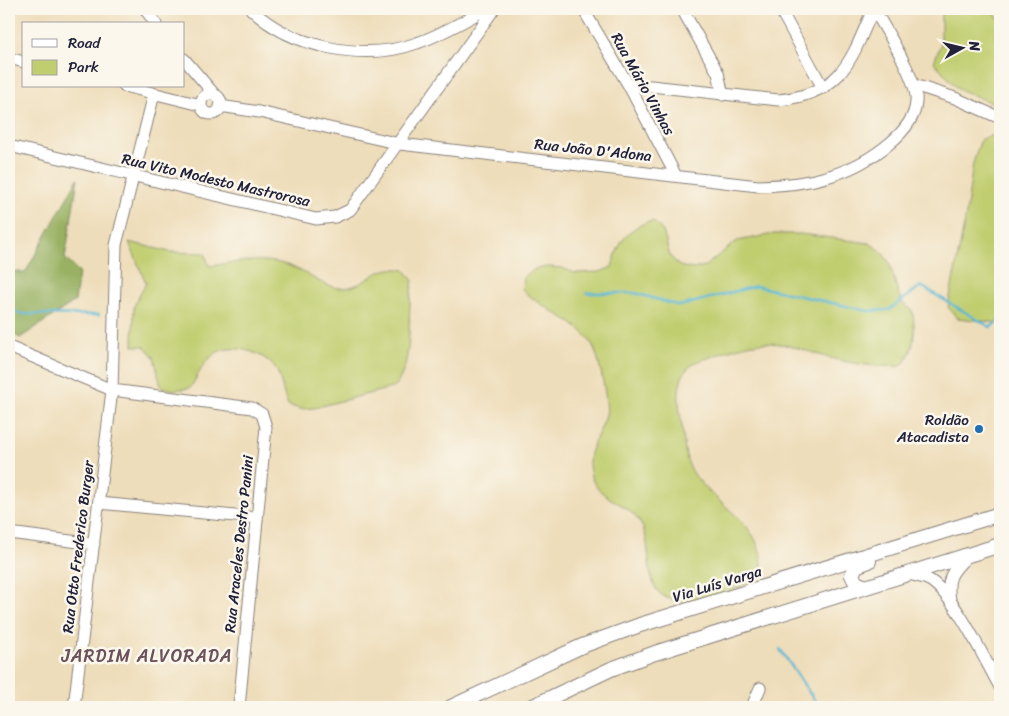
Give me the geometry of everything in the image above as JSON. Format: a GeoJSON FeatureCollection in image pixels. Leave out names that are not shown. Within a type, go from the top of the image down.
{"type":"FeatureCollection","features":[{"type":"Feature","properties":{"kind":"main road","name":"Via Luís Varga"},"geometry":{"type":"LineString","coordinates":[[451,707],[582,646],[640,625],[1000,514]]}},
{"type":"Feature","properties":{"kind":"main road"},"geometry":{"type":"LineString","coordinates":[[866,587],[859,585],[853,579],[853,571],[856,566],[908,549],[917,540]]}},
{"type":"Feature","properties":{"kind":"main road"},"geometry":{"type":"LineString","coordinates":[[533,707],[611,669],[646,656],[1000,545]]}},
{"type":"Feature","properties":{"kind":"street"},"geometry":{"type":"LineString","coordinates":[[144,9],[154,22]]}},
{"type":"Feature","properties":{"kind":"street"},"geometry":{"type":"LineString","coordinates":[[251,9],[288,34],[323,46],[357,51],[388,50],[417,43],[486,9]]}},
{"type":"Feature","properties":{"kind":"street","name":"Rua Vito Modesto Mastrorosa"},"geometry":{"type":"LineString","coordinates":[[9,146],[316,219],[335,217],[350,210],[400,144],[494,9]]}},
{"type":"Feature","properties":{"kind":"street","name":"Rua Mário Vinhas"},"geometry":{"type":"LineString","coordinates":[[583,9],[629,86],[675,174]]}},
{"type":"Feature","properties":{"kind":"street"},"geometry":{"type":"LineString","coordinates":[[682,9],[718,73],[723,95]]}},
{"type":"Feature","properties":{"kind":"street"},"geometry":{"type":"LineString","coordinates":[[780,9],[823,88]]}},
{"type":"Feature","properties":{"kind":"street"},"geometry":{"type":"LineString","coordinates":[[629,86],[651,86],[778,100],[798,98],[823,88],[840,74],[852,58],[874,9]]}},
{"type":"Feature","properties":{"kind":"street"},"geometry":{"type":"LineString","coordinates":[[874,9],[914,85],[955,98],[1000,118]]}},
{"type":"Feature","properties":{"kind":"street"},"geometry":{"type":"LineString","coordinates":[[9,58],[22,61]]}},
{"type":"Feature","properties":{"kind":"street"},"geometry":{"type":"LineString","coordinates":[[185,60],[220,100],[220,106],[216,112],[204,111],[201,105],[204,96],[214,94]]}},
{"type":"Feature","properties":{"kind":"street","name":"Rua João D'Adona"},"geometry":{"type":"LineString","coordinates":[[220,106],[258,112],[400,144],[675,174],[758,186],[790,185],[822,180],[849,170],[873,157],[897,137],[912,118],[916,102],[914,85]]}},
{"type":"Feature","properties":{"kind":"street"},"geometry":{"type":"LineString","coordinates":[[132,88],[201,105]]}},
{"type":"Feature","properties":{"kind":"street","name":"Rua Otto Frederico Burger"},"geometry":{"type":"LineString","coordinates":[[74,707],[112,390],[116,245],[154,94]]}},
{"type":"Feature","properties":{"kind":"street"},"geometry":{"type":"LineString","coordinates":[[9,347],[112,390]]}},
{"type":"Feature","properties":{"kind":"street","name":"Rua Araceles Destro Panini"},"geometry":{"type":"LineString","coordinates":[[112,390],[252,408],[262,414],[266,427],[239,707]]}},
{"type":"Feature","properties":{"kind":"street"},"geometry":{"type":"LineString","coordinates":[[99,503],[256,518]]}},
{"type":"Feature","properties":{"kind":"street"},"geometry":{"type":"LineString","coordinates":[[9,534],[94,544]]}},
{"type":"Feature","properties":{"kind":"street"},"geometry":{"type":"LineString","coordinates":[[951,602],[948,584],[952,572],[968,555]]}},
{"type":"Feature","properties":{"kind":"street"},"geometry":{"type":"LineString","coordinates":[[909,574],[928,579],[939,587],[951,602],[1000,687]]}},
{"type":"Feature","properties":{"kind":"street"},"geometry":{"type":"LineString","coordinates":[[752,707],[760,688]]}},
{"type":"Feature","properties":{"kind":"green space"},"geometry":{"type":"Polygon","coordinates":[[[947,9],[991,9],[1000,20],[1000,106],[958,89],[934,62],[941,43],[941,16],[947,9]]]}},
{"type":"Feature","properties":{"kind":"green space"},"geometry":{"type":"Polygon","coordinates":[[[993,135],[1000,138],[1000,323],[957,318],[948,307],[966,215],[973,163],[981,139],[993,135]]]}},
{"type":"Feature","properties":{"kind":"green space"},"geometry":{"type":"Polygon","coordinates":[[[78,178],[65,258],[79,272],[75,301],[20,338],[9,332],[9,270],[25,273],[78,178]]]}},
{"type":"Feature","properties":{"kind":"green space"},"geometry":{"type":"Polygon","coordinates":[[[653,221],[663,231],[670,256],[679,266],[693,269],[705,266],[737,241],[774,234],[801,234],[869,243],[880,250],[889,262],[901,302],[912,310],[913,318],[914,340],[910,353],[901,366],[871,366],[852,363],[786,345],[763,343],[727,351],[696,362],[687,369],[680,384],[679,401],[687,461],[702,484],[747,527],[761,553],[762,570],[747,583],[732,591],[695,601],[671,600],[662,595],[655,587],[650,571],[646,536],[639,521],[632,513],[601,492],[591,476],[589,458],[607,410],[603,382],[594,348],[581,330],[540,304],[522,289],[524,276],[535,269],[548,267],[562,268],[574,273],[600,272],[612,267],[617,250],[625,237],[644,223],[653,221]]]}},
{"type":"Feature","properties":{"kind":"green space"},"geometry":{"type":"Polygon","coordinates":[[[129,242],[170,252],[205,253],[209,266],[251,261],[282,264],[328,286],[341,288],[358,284],[385,270],[405,270],[413,281],[408,350],[406,363],[395,387],[314,408],[300,409],[288,405],[281,381],[270,362],[245,350],[227,349],[208,359],[190,388],[175,390],[161,387],[154,357],[144,346],[133,346],[134,306],[146,283],[129,242]]]}},
{"type":"Feature","properties":{"kind":"waterway"},"geometry":{"type":"LineString","coordinates":[[587,293],[635,293],[680,306],[756,286],[868,311],[889,310],[921,286],[990,327],[1000,321]]}},
{"type":"Feature","properties":{"kind":"waterway"},"geometry":{"type":"LineString","coordinates":[[9,310],[22,314],[99,315]]}},
{"type":"Feature","properties":{"kind":"waterway"},"geometry":{"type":"LineString","coordinates":[[780,649],[819,707]]}},
{"type":"Feature","properties":{"kind":"place","name":"Roldão Atacadista"},"geometry":{"type":"Point","coordinates":[979,429]}},
{"type":"Feature","properties":{"kind":"district","name":"JARDIM ALVORADA"},"geometry":{"type":"Point","coordinates":[147,656]}}]}
